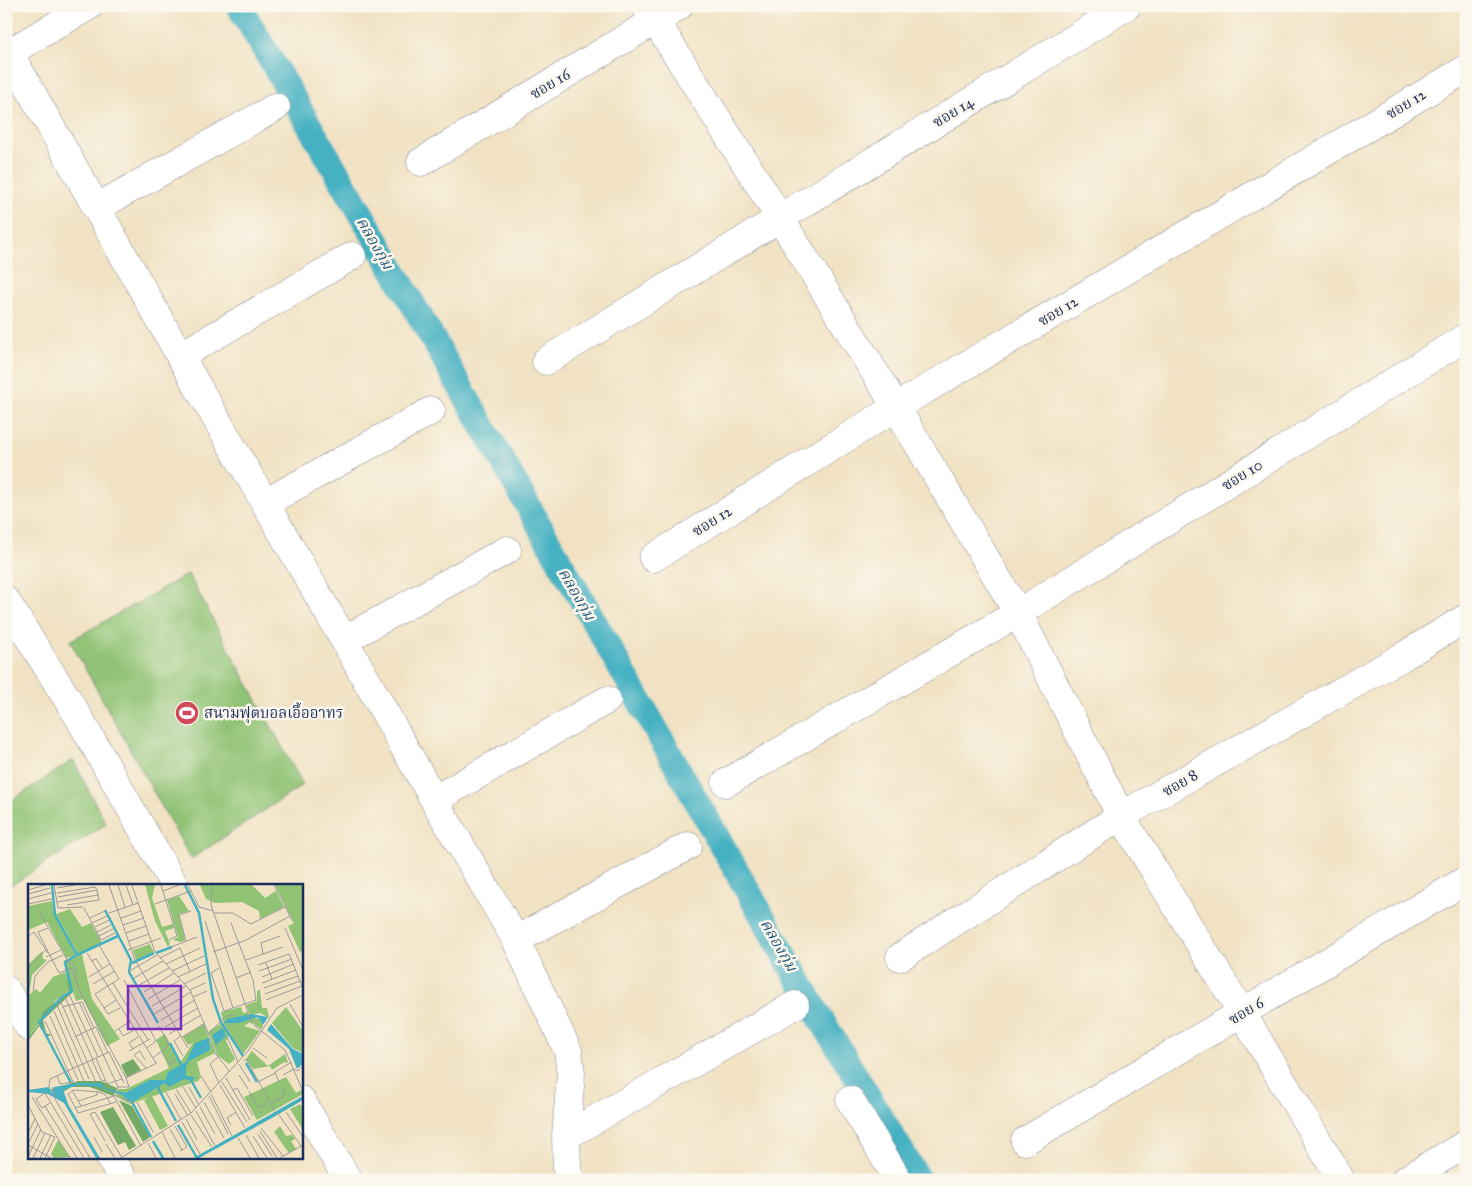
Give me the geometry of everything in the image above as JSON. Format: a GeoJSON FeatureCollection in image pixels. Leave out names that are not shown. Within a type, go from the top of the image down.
{"type":"FeatureCollection","features":[{"type":"Feature","properties":{"kind":"street"},"geometry":{"type":"LineString","coordinates":[[89,6],[8,50],[180,356],[516,940],[568,1051],[571,1073],[566,1136],[567,1170],[570,1180]]}},
{"type":"Feature","properties":{"kind":"street","name":"ซอย 16"},"geometry":{"type":"LineString","coordinates":[[421,162],[650,14],[679,6]]}},
{"type":"Feature","properties":{"kind":"street","name":"ซอย 14"},"geometry":{"type":"LineString","coordinates":[[546,361],[1127,6]]}},
{"type":"Feature","properties":{"kind":"street"},"geometry":{"type":"LineString","coordinates":[[650,14],[780,218],[896,407],[1018,613],[1121,816],[1242,1013],[1340,1180]]}},
{"type":"Feature","properties":{"kind":"street","name":"ซอย 12"},"geometry":{"type":"LineString","coordinates":[[653,558],[896,407],[1466,68]]}},
{"type":"Feature","properties":{"kind":"street"},"geometry":{"type":"LineString","coordinates":[[96,208],[276,107]]}},
{"type":"Feature","properties":{"kind":"street"},"geometry":{"type":"LineString","coordinates":[[180,356],[352,256]]}},
{"type":"Feature","properties":{"kind":"street","name":"ซอย 10"},"geometry":{"type":"LineString","coordinates":[[726,783],[1018,613],[1466,337]]}},
{"type":"Feature","properties":{"kind":"street"},"geometry":{"type":"LineString","coordinates":[[265,503],[430,411]]}},
{"type":"Feature","properties":{"kind":"street"},"geometry":{"type":"LineString","coordinates":[[344,640],[507,550]]}},
{"type":"Feature","properties":{"kind":"street"},"geometry":{"type":"LineString","coordinates":[[6,601],[78,716],[173,884]]}},
{"type":"Feature","properties":{"kind":"street","name":"ซอย 8"},"geometry":{"type":"LineString","coordinates":[[900,957],[1121,816],[1402,657],[1466,618]]}},
{"type":"Feature","properties":{"kind":"street"},"geometry":{"type":"LineString","coordinates":[[434,800],[607,700]]}},
{"type":"Feature","properties":{"kind":"street"},"geometry":{"type":"LineString","coordinates":[[516,940],[688,846]]}},
{"type":"Feature","properties":{"kind":"street","name":"ซอย 6"},"geometry":{"type":"LineString","coordinates":[[1025,1141],[1466,880]]}},
{"type":"Feature","properties":{"kind":"street"},"geometry":{"type":"LineString","coordinates":[[566,1136],[795,1005]]}},
{"type":"Feature","properties":{"kind":"street"},"geometry":{"type":"LineString","coordinates":[[850,1100],[898,1180]]}},
{"type":"Feature","properties":{"kind":"street"},"geometry":{"type":"LineString","coordinates":[[302,1102],[348,1180]]}},
{"type":"Feature","properties":{"kind":"street"},"geometry":{"type":"LineString","coordinates":[[1405,1180],[1466,1144]]}},
{"type":"Feature","properties":{"kind":"street"},"geometry":{"type":"LineString","coordinates":[[111,1158],[123,1180]]}},
{"type":"Feature","properties":{"kind":"green space","name":"สนามฟุตบอลเอื้ออาทร"},"geometry":{"type":"Polygon","coordinates":[[[188,574],[303,785],[191,859],[70,641],[188,574]]]}},
{"type":"Feature","properties":{"kind":"green space"},"geometry":{"type":"Polygon","coordinates":[[[73,760],[106,824],[7,888],[6,804],[73,760]]]}},
{"type":"Feature","properties":{"kind":"waterway","name":"คลองกุ่ม"},"geometry":{"type":"LineString","coordinates":[[239,6],[366,222],[821,1019],[919,1180]]}},
{"type":"Feature","properties":{"kind":"place","name":"สนามฟุตบอลเอื้ออาทร"},"geometry":{"type":"Point","coordinates":[187,713]}}]}
